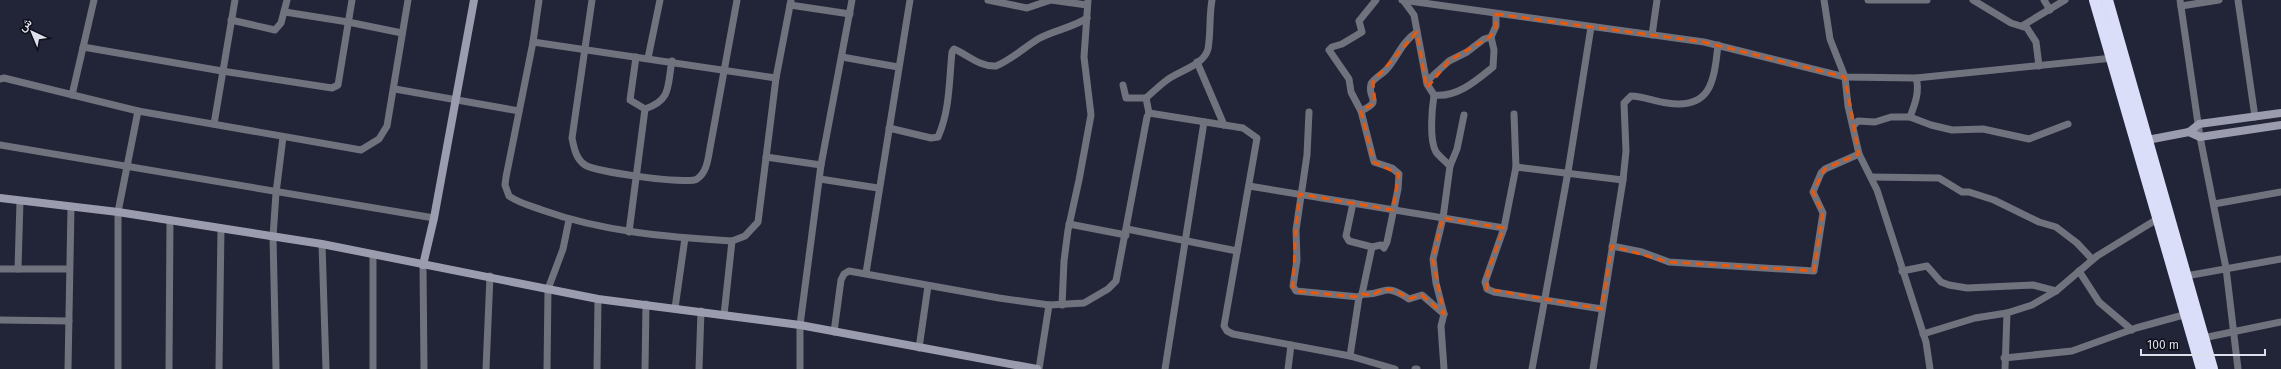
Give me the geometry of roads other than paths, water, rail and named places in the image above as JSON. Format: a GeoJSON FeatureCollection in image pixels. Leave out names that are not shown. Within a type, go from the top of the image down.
{"type":"FeatureCollection","features":[{"type":"Feature","properties":{"kind":"highway"},"geometry":{"type":"LineString","coordinates":[[2094,0],[2110,58],[2186,276],[2192,320],[2202,369]]}},
{"type":"Feature","properties":{"kind":"highway"},"geometry":{"type":"LineString","coordinates":[[2106,0],[2123,56],[2140,142],[2159,218],[2192,320],[2203,338],[2212,369]]}},
{"type":"Feature","properties":{"kind":"street"},"geometry":{"type":"LineString","coordinates":[[72,95],[94,0]]}},
{"type":"Feature","properties":{"kind":"street"},"geometry":{"type":"LineString","coordinates":[[214,124],[235,0]]}},
{"type":"Feature","properties":{"kind":"street"},"geometry":{"type":"LineString","coordinates":[[231,20],[275,30],[281,23],[287,0]]}},
{"type":"Feature","properties":{"kind":"street"},"geometry":{"type":"LineString","coordinates":[[82,47],[222,72],[335,87],[338,85],[352,0]]}},
{"type":"Feature","properties":{"kind":"street"},"geometry":{"type":"LineString","coordinates":[[0,79],[138,111],[355,149],[365,148],[379,139],[387,126],[395,89],[408,0]]}},
{"type":"Feature","properties":{"kind":"street"},"geometry":{"type":"LineString","coordinates":[[424,369],[423,265],[434,218],[474,0]]}},
{"type":"Feature","properties":{"kind":"street"},"geometry":{"type":"LineString","coordinates":[[539,0],[533,42],[506,177],[505,185],[509,196],[569,220],[629,232],[732,241],[744,236],[758,222],[776,78],[791,3],[850,14]]}},
{"type":"Feature","properties":{"kind":"street"},"geometry":{"type":"LineString","coordinates":[[592,0],[584,49],[580,96],[572,138],[574,150],[586,166],[635,176],[693,181],[702,174],[710,148],[737,0]]}},
{"type":"Feature","properties":{"kind":"street"},"geometry":{"type":"LineString","coordinates":[[648,58],[660,0]]}},
{"type":"Feature","properties":{"kind":"street"},"geometry":{"type":"LineString","coordinates":[[800,369],[800,325],[821,165],[852,0]]}},
{"type":"Feature","properties":{"kind":"street"},"geometry":{"type":"LineString","coordinates":[[866,273],[878,188],[910,0]]}},
{"type":"Feature","properties":{"kind":"street"},"geometry":{"type":"LineString","coordinates":[[988,0],[1027,8],[1051,0],[1088,2],[1084,57],[1090,115],[1079,180],[1069,224],[1064,261],[1062,305]]}},
{"type":"Feature","properties":{"kind":"street"},"geometry":{"type":"LineString","coordinates":[[1123,85],[1126,98],[1146,98],[1166,80],[1197,62],[1206,54],[1211,24],[1209,14],[1212,0]]}},
{"type":"Feature","properties":{"kind":"street"},"geometry":{"type":"LineString","coordinates":[[1353,203],[1346,236],[1349,241],[1372,247],[1381,245],[1384,248],[1398,189],[1398,174],[1392,168],[1374,162],[1361,111],[1352,92],[1349,79],[1329,50],[1362,32],[1359,21],[1376,0]]}},
{"type":"Feature","properties":{"kind":"street"},"geometry":{"type":"LineString","coordinates":[[1403,0],[1718,45],[1845,77],[1916,78],[2123,56]]}},
{"type":"Feature","properties":{"kind":"street"},"geometry":{"type":"LineString","coordinates":[[1403,0],[1414,15],[1427,81],[1434,94],[1432,106],[1432,140],[1436,151],[1450,166]]}},
{"type":"Feature","properties":{"kind":"street"},"geometry":{"type":"LineString","coordinates":[[1652,35],[1657,0]]}},
{"type":"Feature","properties":{"kind":"street"},"geometry":{"type":"LineString","coordinates":[[1824,0],[1830,39],[1845,77],[1848,106],[1854,126],[1859,154],[1877,190],[1923,334],[1930,369]]}},
{"type":"Feature","properties":{"kind":"street"},"geometry":{"type":"LineString","coordinates":[[1868,0],[1927,0]]}},
{"type":"Feature","properties":{"kind":"street"},"geometry":{"type":"LineString","coordinates":[[1973,0],[2011,23],[2027,28],[2034,37],[2039,66]]}},
{"type":"Feature","properties":{"kind":"street"},"geometry":{"type":"LineString","coordinates":[[2044,0],[2050,10]]}},
{"type":"Feature","properties":{"kind":"street"},"geometry":{"type":"LineString","coordinates":[[2022,26],[2065,0]]}},
{"type":"Feature","properties":{"kind":"street"},"geometry":{"type":"LineString","coordinates":[[2219,0],[2180,3],[2200,137],[2226,268],[2235,330],[2238,369]]}},
{"type":"Feature","properties":{"kind":"street"},"geometry":{"type":"LineString","coordinates":[[2238,0],[2255,117]]}},
{"type":"Feature","properties":{"kind":"street"},"geometry":{"type":"LineString","coordinates":[[285,12],[348,22],[402,33]]}},
{"type":"Feature","properties":{"kind":"street"},"geometry":{"type":"LineString","coordinates":[[1434,94],[1442,96],[1462,90],[1493,67],[1494,50],[1491,37],[1496,26],[1496,14]]}},
{"type":"Feature","properties":{"kind":"street"},"geometry":{"type":"LineString","coordinates":[[889,128],[930,138],[938,137],[947,102],[952,52],[954,49],[975,61],[996,66],[1056,30],[1070,27],[1087,18]]}},
{"type":"Feature","properties":{"kind":"street"},"geometry":{"type":"LineString","coordinates":[[1532,369],[1568,172],[1591,27]]}},
{"type":"Feature","properties":{"kind":"street"},"geometry":{"type":"LineString","coordinates":[[1361,111],[1373,105],[1375,100],[1371,85],[1373,82],[1386,70],[1406,40],[1417,32]]}},
{"type":"Feature","properties":{"kind":"street"},"geometry":{"type":"LineString","coordinates":[[1427,81],[1449,61],[1467,52],[1476,44],[1491,37]]}},
{"type":"Feature","properties":{"kind":"street"},"geometry":{"type":"LineString","coordinates":[[533,42],[672,61],[723,71],[776,78]]}},
{"type":"Feature","properties":{"kind":"street"},"geometry":{"type":"LineString","coordinates":[[1593,369],[1623,180],[1626,151],[1624,103],[1627,98],[1631,96],[1641,96],[1668,103],[1691,104],[1698,101],[1704,97],[1715,73],[1718,45]]}},
{"type":"Feature","properties":{"kind":"street"},"geometry":{"type":"LineString","coordinates":[[636,57],[630,100],[645,108],[658,105],[665,98],[672,61]]}},
{"type":"Feature","properties":{"kind":"street"},"geometry":{"type":"LineString","coordinates":[[842,57],[898,67]]}},
{"type":"Feature","properties":{"kind":"street"},"geometry":{"type":"LineString","coordinates":[[1197,62],[1224,125]]}},
{"type":"Feature","properties":{"kind":"street"},"geometry":{"type":"LineString","coordinates":[[1910,117],[1917,98],[1918,85],[1916,78]]}},
{"type":"Feature","properties":{"kind":"street"},"geometry":{"type":"LineString","coordinates":[[395,89],[455,101],[519,111]]}},
{"type":"Feature","properties":{"kind":"street"},"geometry":{"type":"LineString","coordinates":[[834,332],[844,274],[849,271],[866,273],[928,286],[1049,305],[1084,303],[1112,286],[1116,281],[1127,232],[1147,117],[1149,113],[1146,98]]}},
{"type":"Feature","properties":{"kind":"street"},"geometry":{"type":"LineString","coordinates":[[629,232],[635,176],[645,108]]}},
{"type":"Feature","properties":{"kind":"street"},"geometry":{"type":"LineString","coordinates":[[118,369],[118,212],[138,111]]}},
{"type":"Feature","properties":{"kind":"street"},"geometry":{"type":"LineString","coordinates":[[1309,112],[1307,155],[1300,194],[1296,230],[1297,260],[1294,286],[1296,291],[1373,295],[1383,289],[1395,290],[1409,298],[1422,295],[1444,314]]}},
{"type":"Feature","properties":{"kind":"street"},"geometry":{"type":"LineString","coordinates":[[1149,113],[1243,128],[1257,138],[1224,326],[1227,331],[1350,356],[1395,369]]}},
{"type":"Feature","properties":{"kind":"street"},"geometry":{"type":"LineString","coordinates":[[2140,142],[2189,132],[2199,124],[2281,113]]}},
{"type":"Feature","properties":{"kind":"street"},"geometry":{"type":"LineString","coordinates":[[1514,114],[1516,167],[1504,228],[1485,282],[1487,289],[1494,292],[1602,309]]}},
{"type":"Feature","properties":{"kind":"street"},"geometry":{"type":"LineString","coordinates":[[1444,369],[1441,326],[1444,314],[1436,283],[1434,259],[1443,218],[1450,166],[1457,149],[1464,115]]}},
{"type":"Feature","properties":{"kind":"street"},"geometry":{"type":"LineString","coordinates":[[1854,126],[1858,121],[1875,122],[1891,117],[1910,117],[1931,125],[1952,130],[1983,129],[2029,139],[2068,124]]}},
{"type":"Feature","properties":{"kind":"street"},"geometry":{"type":"LineString","coordinates":[[1165,369],[1204,122]]}},
{"type":"Feature","properties":{"kind":"street"},"geometry":{"type":"LineString","coordinates":[[2189,132],[2200,137],[2281,125]]}},
{"type":"Feature","properties":{"kind":"street"},"geometry":{"type":"LineString","coordinates":[[276,369],[273,237],[276,192],[283,137]]}},
{"type":"Feature","properties":{"kind":"street"},"geometry":{"type":"LineString","coordinates":[[0,145],[434,218]]}},
{"type":"Feature","properties":{"kind":"street"},"geometry":{"type":"LineString","coordinates":[[1612,246],[1642,252],[1669,262],[1814,271],[1823,212],[1814,192],[1821,173],[1825,169],[1859,154]]}},
{"type":"Feature","properties":{"kind":"street"},"geometry":{"type":"LineString","coordinates":[[766,157],[821,165]]}},
{"type":"Feature","properties":{"kind":"street"},"geometry":{"type":"LineString","coordinates":[[1516,167],[1568,172],[1623,180]]}},
{"type":"Feature","properties":{"kind":"street"},"geometry":{"type":"LineString","coordinates":[[1871,177],[1939,178],[1962,192],[1969,192],[1994,200],[2038,222],[2056,227],[2077,243],[2092,259]]}},
{"type":"Feature","properties":{"kind":"street"},"geometry":{"type":"LineString","coordinates":[[820,178],[878,188]]}},
{"type":"Feature","properties":{"kind":"street"},"geometry":{"type":"LineString","coordinates":[[1249,186],[1504,228]]}},
{"type":"Feature","properties":{"kind":"street"},"geometry":{"type":"LineString","coordinates":[[2214,204],[2281,192]]}},
{"type":"Feature","properties":{"kind":"street"},"geometry":{"type":"LineString","coordinates":[[0,198],[118,212],[322,244],[423,265],[490,276],[548,290],[598,299],[701,311],[800,325],[1008,366],[1038,369],[1049,305]]}},
{"type":"Feature","properties":{"kind":"street"},"geometry":{"type":"LineString","coordinates":[[18,269],[20,201]]}},
{"type":"Feature","properties":{"kind":"street"},"geometry":{"type":"LineString","coordinates":[[68,369],[71,207]]}},
{"type":"Feature","properties":{"kind":"street"},"geometry":{"type":"LineString","coordinates":[[1923,334],[1975,318],[2008,313],[2032,305],[2056,291],[2092,259],[2159,218]]}},
{"type":"Feature","properties":{"kind":"street"},"geometry":{"type":"LineString","coordinates":[[169,369],[170,220]]}},
{"type":"Feature","properties":{"kind":"street"},"geometry":{"type":"LineString","coordinates":[[548,369],[548,290],[563,249],[569,220]]}},
{"type":"Feature","properties":{"kind":"street"},"geometry":{"type":"LineString","coordinates":[[1069,224],[1127,232],[1237,251]]}},
{"type":"Feature","properties":{"kind":"street"},"geometry":{"type":"LineString","coordinates":[[219,369],[221,228]]}},
{"type":"Feature","properties":{"kind":"street"},"geometry":{"type":"LineString","coordinates":[[675,308],[685,238]]}},
{"type":"Feature","properties":{"kind":"street"},"geometry":{"type":"LineString","coordinates":[[724,315],[732,241]]}},
{"type":"Feature","properties":{"kind":"street"},"geometry":{"type":"LineString","coordinates":[[322,244],[326,369]]}},
{"type":"Feature","properties":{"kind":"street"},"geometry":{"type":"LineString","coordinates":[[1350,356],[1360,295],[1372,247]]}},
{"type":"Feature","properties":{"kind":"street"},"geometry":{"type":"LineString","coordinates":[[373,254],[373,369]]}},
{"type":"Feature","properties":{"kind":"street"},"geometry":{"type":"LineString","coordinates":[[2186,276],[2281,259]]}},
{"type":"Feature","properties":{"kind":"street"},"geometry":{"type":"LineString","coordinates":[[1902,271],[1927,266],[1941,282],[1967,288],[2033,285],[2056,291]]}},
{"type":"Feature","properties":{"kind":"street"},"geometry":{"type":"LineString","coordinates":[[0,269],[69,269]]}},
{"type":"Feature","properties":{"kind":"street"},"geometry":{"type":"LineString","coordinates":[[2079,271],[2099,302],[2132,330]]}},
{"type":"Feature","properties":{"kind":"street"},"geometry":{"type":"LineString","coordinates":[[486,369],[490,276]]}},
{"type":"Feature","properties":{"kind":"street"},"geometry":{"type":"LineString","coordinates":[[918,348],[928,286]]}},
{"type":"Feature","properties":{"kind":"street"},"geometry":{"type":"LineString","coordinates":[[597,369],[598,299]]}},
{"type":"Feature","properties":{"kind":"street"},"geometry":{"type":"LineString","coordinates":[[645,369],[646,304]]}},
{"type":"Feature","properties":{"kind":"street"},"geometry":{"type":"LineString","coordinates":[[699,369],[701,311]]}},
{"type":"Feature","properties":{"kind":"street"},"geometry":{"type":"LineString","coordinates":[[2005,369],[2004,358],[2008,313]]}},
{"type":"Feature","properties":{"kind":"street"},"geometry":{"type":"LineString","coordinates":[[0,320],[69,321]]}},
{"type":"Feature","properties":{"kind":"street"},"geometry":{"type":"LineString","coordinates":[[2004,358],[2072,351],[2132,330],[2192,320]]}},
{"type":"Feature","properties":{"kind":"street"},"geometry":{"type":"LineString","coordinates":[[2203,338],[2235,330],[2281,322]]}},
{"type":"Feature","properties":{"kind":"street"},"geometry":{"type":"LineString","coordinates":[[1288,369],[1291,345]]}}]}
